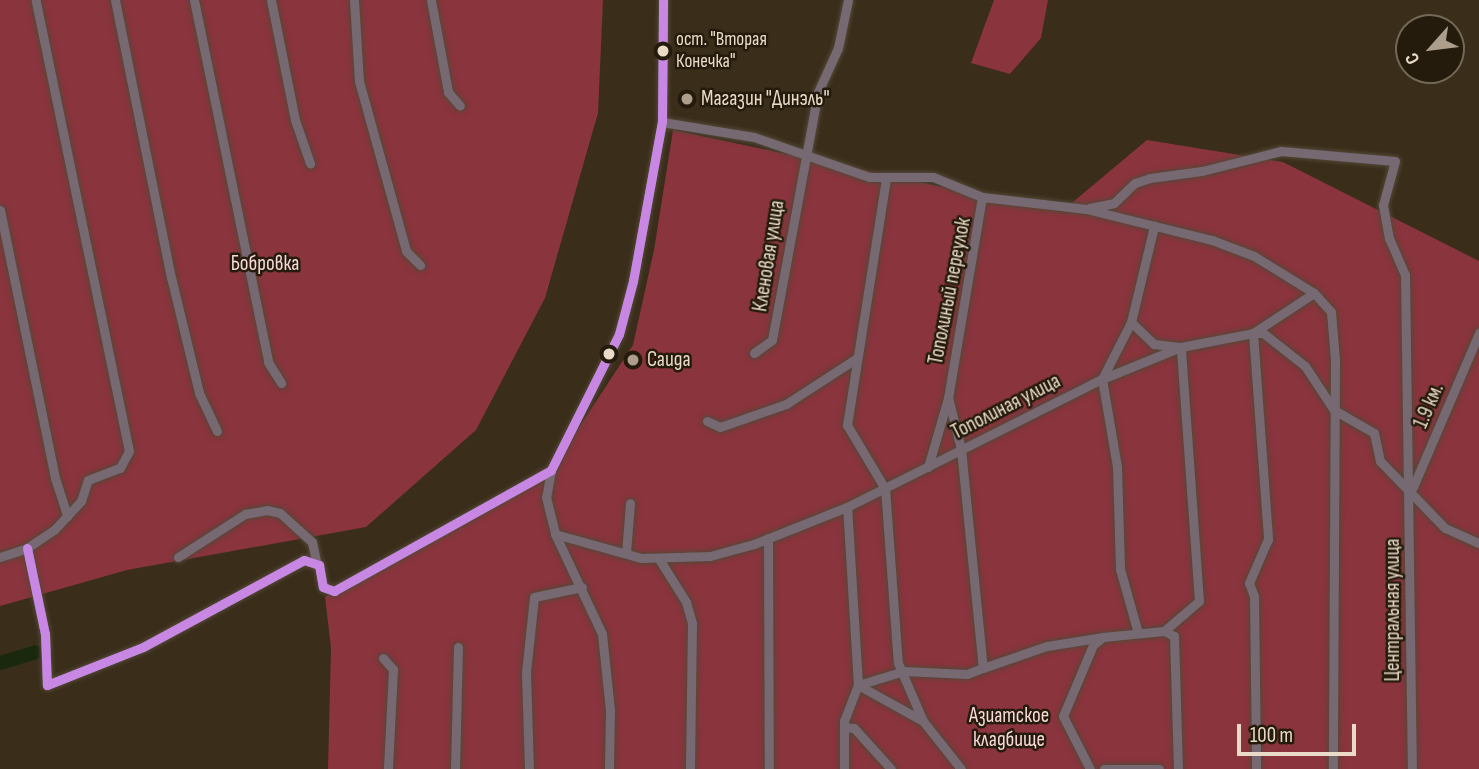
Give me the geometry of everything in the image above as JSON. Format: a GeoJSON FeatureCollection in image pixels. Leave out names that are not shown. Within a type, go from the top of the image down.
{"type":"FeatureCollection","features":[{"type":"Feature","properties":{"kind":"street"},"geometry":{"type":"LineString","coordinates":[[0,557],[27,548],[66,516],[80,501],[88,480],[120,468],[129,451],[36,0]]}},
{"type":"Feature","properties":{"kind":"street"},"geometry":{"type":"LineString","coordinates":[[115,0],[172,277],[199,393],[217,431]]}},
{"type":"Feature","properties":{"kind":"street"},"geometry":{"type":"LineString","coordinates":[[194,0],[268,362],[281,383]]}},
{"type":"Feature","properties":{"kind":"street"},"geometry":{"type":"LineString","coordinates":[[271,0],[295,120],[310,163]]}},
{"type":"Feature","properties":{"kind":"street"},"geometry":{"type":"LineString","coordinates":[[354,0],[359,81],[406,251],[420,265]]}},
{"type":"Feature","properties":{"kind":"street"},"geometry":{"type":"LineString","coordinates":[[431,0],[449,92],[460,106]]}},
{"type":"Feature","properties":{"kind":"street"},"geometry":{"type":"LineString","coordinates":[[609,769],[610,710],[602,634],[555,534],[546,497],[551,470],[619,334],[643,234],[662,122],[663,0]]}},
{"type":"Feature","properties":{"kind":"street","name":"Кленовая улица"},"geometry":{"type":"LineString","coordinates":[[754,353],[772,340],[818,92],[838,48],[848,0]]}},
{"type":"Feature","properties":{"kind":"street"},"geometry":{"type":"LineString","coordinates":[[662,122],[754,137],[806,156],[886,179],[933,177],[982,197]]}},
{"type":"Feature","properties":{"kind":"street","name":"Центральная улица"},"geometry":{"type":"LineString","coordinates":[[1086,209],[1114,203],[1135,183],[1150,178],[1202,172],[1281,151],[1395,161],[1384,205],[1389,238],[1405,275],[1411,492],[1412,769]]}},
{"type":"Feature","properties":{"kind":"street"},"geometry":{"type":"LineString","coordinates":[[886,179],[847,425],[884,488],[898,663],[904,671],[923,721],[961,769]]}},
{"type":"Feature","properties":{"kind":"street","name":"Тополиный переулок"},"geometry":{"type":"LineString","coordinates":[[928,467],[948,397],[982,197],[1086,209],[1154,226],[1254,256],[1314,293]]}},
{"type":"Feature","properties":{"kind":"street"},"geometry":{"type":"LineString","coordinates":[[0,210],[66,516]]}},
{"type":"Feature","properties":{"kind":"street"},"geometry":{"type":"LineString","coordinates":[[1138,633],[1120,569],[1117,467],[1102,379],[1131,322],[1154,226]]}},
{"type":"Feature","properties":{"kind":"street"},"geometry":{"type":"LineString","coordinates":[[1253,333],[1314,293],[1331,312],[1334,410],[1333,769]]}},
{"type":"Feature","properties":{"kind":"street"},"geometry":{"type":"LineString","coordinates":[[1131,322],[1154,344],[1181,347],[1199,601],[1164,631]]}},
{"type":"Feature","properties":{"kind":"street"},"geometry":{"type":"LineString","coordinates":[[1253,333],[1263,333],[1305,366],[1334,410],[1374,433],[1380,461],[1445,528],[1479,543]]}},
{"type":"Feature","properties":{"kind":"street"},"geometry":{"type":"LineString","coordinates":[[1253,333],[1268,539],[1249,583],[1254,596],[1256,769]]}},
{"type":"Feature","properties":{"kind":"street","name":"Тополиная улица"},"geometry":{"type":"LineString","coordinates":[[555,534],[659,559],[710,556],[768,538],[847,507],[1102,379],[1181,347],[1253,333]]}},
{"type":"Feature","properties":{"kind":"street","name":"1.9 км."},"geometry":{"type":"LineString","coordinates":[[1411,492],[1479,333]]}},
{"type":"Feature","properties":{"kind":"street"},"geometry":{"type":"LineString","coordinates":[[707,421],[720,427],[786,404],[857,358]]}},
{"type":"Feature","properties":{"kind":"street","name":"Тополиный переулок"},"geometry":{"type":"LineString","coordinates":[[948,397],[961,450],[984,668]]}},
{"type":"Feature","properties":{"kind":"street"},"geometry":{"type":"LineString","coordinates":[[178,557],[245,514],[268,510],[280,513],[313,542],[323,587],[334,591],[551,470]]}},
{"type":"Feature","properties":{"kind":"street"},"geometry":{"type":"LineString","coordinates":[[626,553],[630,503]]}},
{"type":"Feature","properties":{"kind":"street"},"geometry":{"type":"LineString","coordinates":[[844,769],[844,727],[858,685],[847,507]]}},
{"type":"Feature","properties":{"kind":"street"},"geometry":{"type":"LineString","coordinates":[[768,538],[769,769]]}},
{"type":"Feature","properties":{"kind":"street"},"geometry":{"type":"LineString","coordinates":[[27,548],[45,634],[47,685],[143,647],[304,560],[316,561]]}},
{"type":"Feature","properties":{"kind":"street"},"geometry":{"type":"LineString","coordinates":[[659,559],[686,602],[692,623],[690,769]]}},
{"type":"Feature","properties":{"kind":"street"},"geometry":{"type":"LineString","coordinates":[[529,769],[526,671],[534,597],[582,587]]}},
{"type":"Feature","properties":{"kind":"street"},"geometry":{"type":"LineString","coordinates":[[858,685],[904,671],[967,674],[1047,646],[1164,631],[1174,636],[1178,769]]}},
{"type":"Feature","properties":{"kind":"street"},"geometry":{"type":"LineString","coordinates":[[1090,769],[1063,716],[1093,645],[1103,637]]}},
{"type":"Feature","properties":{"kind":"street"},"geometry":{"type":"LineString","coordinates":[[455,769],[458,647]]}},
{"type":"Feature","properties":{"kind":"street"},"geometry":{"type":"LineString","coordinates":[[383,658],[393,669],[388,769]]}},
{"type":"Feature","properties":{"kind":"street"},"geometry":{"type":"LineString","coordinates":[[858,685],[923,721]]}},
{"type":"Feature","properties":{"kind":"street"},"geometry":{"type":"LineString","coordinates":[[844,727],[854,728],[891,769]]}},
{"type":"Feature","properties":{"kind":"street"},"geometry":{"type":"LineString","coordinates":[[1104,769],[1159,769]]}},
{"type":"Feature","properties":{"kind":"green space","name":"Бобровка"},"geometry":{"type":"Polygon","coordinates":[[[0,0],[603,0],[598,113],[545,298],[476,430],[366,527],[127,570],[0,606],[0,0]]]}},
{"type":"Feature","properties":{"kind":"green space"},"geometry":{"type":"Polygon","coordinates":[[[994,0],[1048,0],[1041,38],[1010,74],[971,63],[994,0]]]}},
{"type":"Feature","properties":{"kind":"green space","name":"Азиатское кладбище"},"geometry":{"type":"Polygon","coordinates":[[[673,130],[1061,212],[1147,140],[1283,162],[1479,261],[1479,769],[328,769],[331,648],[325,597],[551,470],[633,345],[654,250],[673,130]]]}},
{"type":"Feature","properties":{"kind":"waterway"},"geometry":{"type":"LineString","coordinates":[[0,663],[35,652]]}},
{"type":"Feature","properties":{"kind":"transit line"},"geometry":{"type":"LineString","coordinates":[[27,548],[45,634],[47,685],[143,647],[304,560],[319,565],[323,587],[334,591],[551,470],[619,334],[633,281],[662,122],[663,0]]}},
{"type":"Feature","properties":{"kind":"place","name":"ост. \"Вторая Конечка\""},"geometry":{"type":"Point","coordinates":[663,51]}},
{"type":"Feature","properties":{"kind":"place","name":"Магазин \"Динэль\""},"geometry":{"type":"Point","coordinates":[687,99]}},
{"type":"Feature","properties":{"kind":"place","name":"Саида"},"geometry":{"type":"Point","coordinates":[633,360]}}]}
